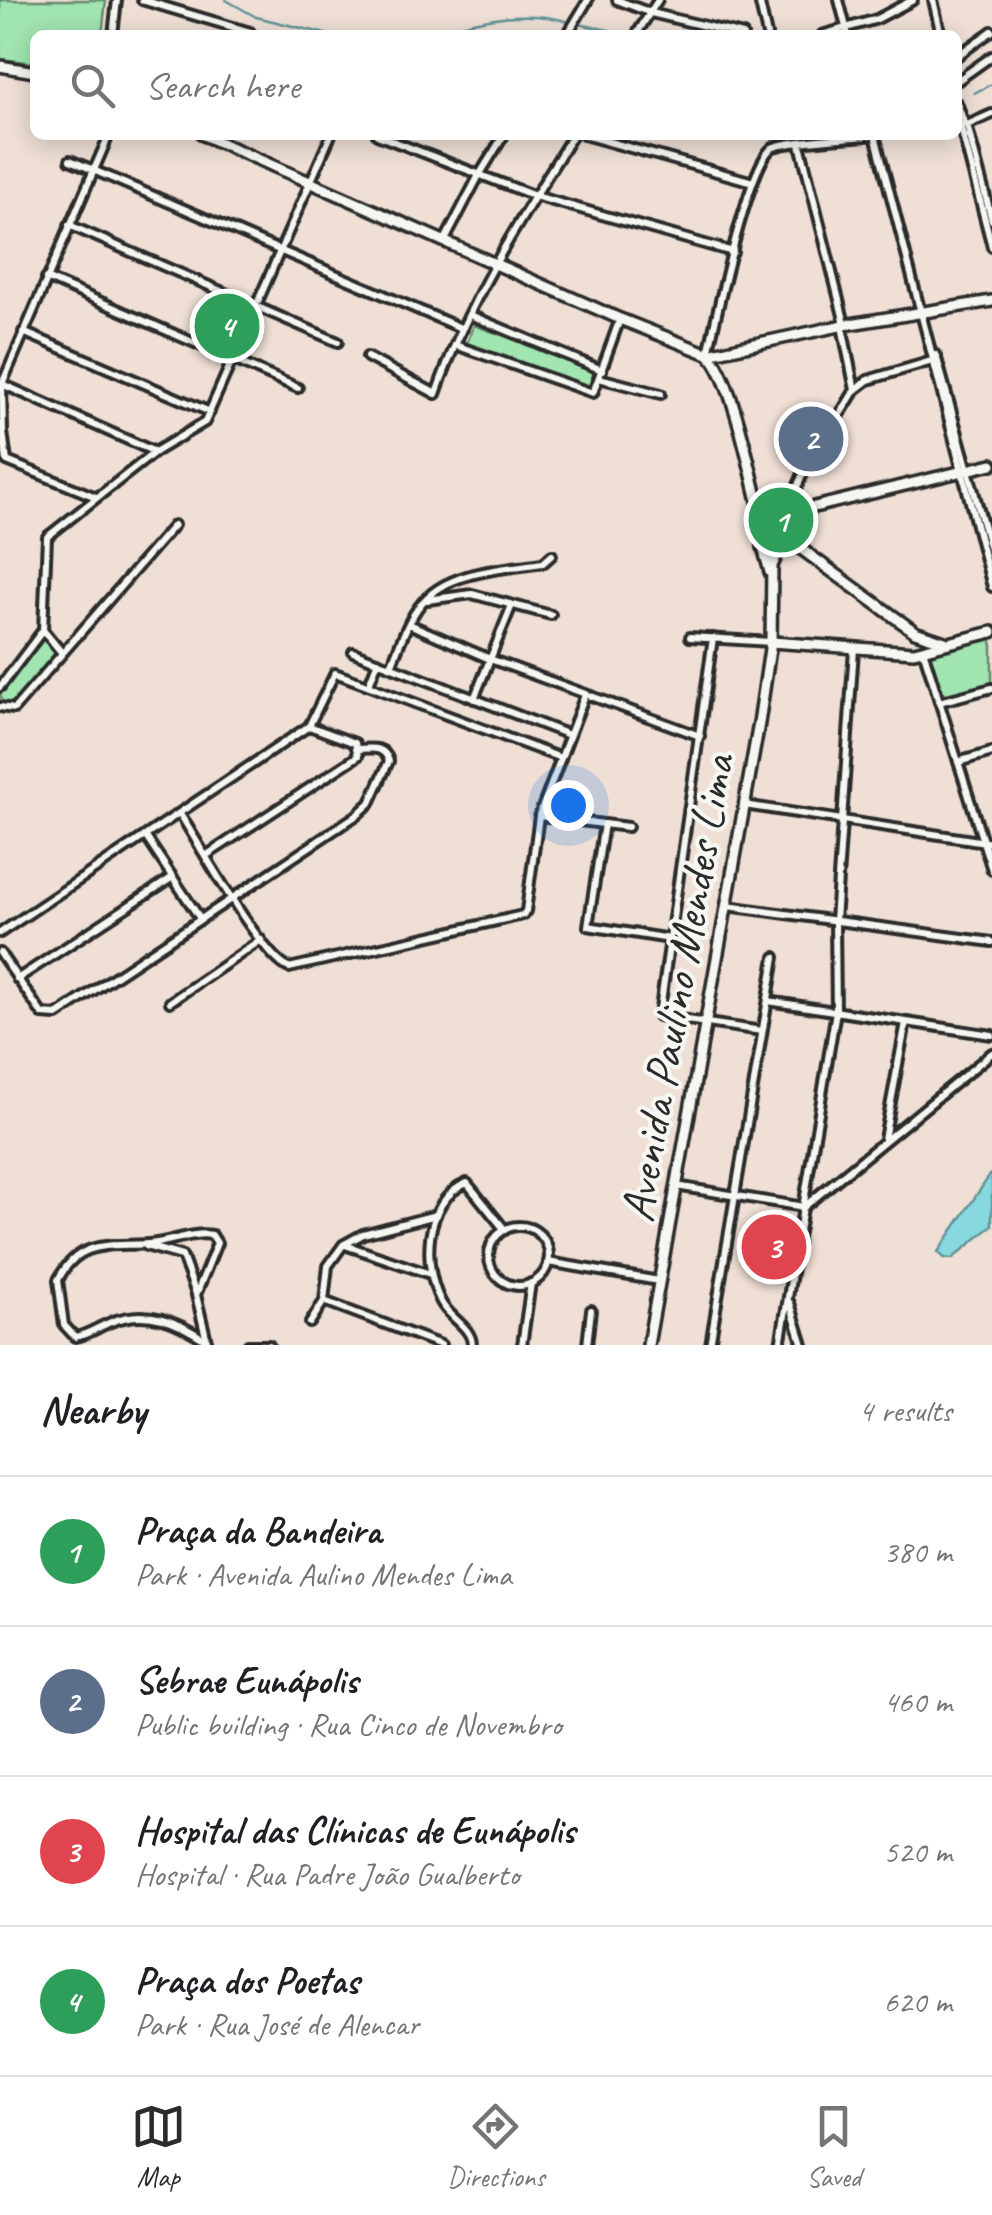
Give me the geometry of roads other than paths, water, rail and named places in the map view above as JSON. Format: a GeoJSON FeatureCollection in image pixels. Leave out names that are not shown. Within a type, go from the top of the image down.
{"type":"FeatureCollection","features":[{"type":"Feature","properties":{"kind":"main road"},"geometry":{"type":"LineString","coordinates":[[0,66],[30,71]]}},
{"type":"Feature","properties":{"kind":"main road"},"geometry":{"type":"LineString","coordinates":[[213,140],[708,354],[720,369],[752,472],[766,562],[772,575]]}},
{"type":"Feature","properties":{"kind":"main road"},"geometry":{"type":"LineString","coordinates":[[708,354],[992,300]]}},
{"type":"Feature","properties":{"kind":"main road"},"geometry":{"type":"LineString","coordinates":[[798,511],[992,464]]}},
{"type":"Feature","properties":{"kind":"main road"},"geometry":{"type":"LineString","coordinates":[[752,472],[770,498]]}},
{"type":"Feature","properties":{"kind":"main road"},"geometry":{"type":"LineString","coordinates":[[770,498],[782,496],[798,511],[798,528],[774,559],[772,575]]}},
{"type":"Feature","properties":{"kind":"main road"},"geometry":{"type":"LineString","coordinates":[[762,518],[770,498]]}},
{"type":"Feature","properties":{"kind":"main road"},"geometry":{"type":"LineString","coordinates":[[763,532],[769,542],[786,542],[915,632],[947,643]]}},
{"type":"Feature","properties":{"kind":"main road","name":"Avenida Paulino Mendes Lima"},"geometry":{"type":"LineString","coordinates":[[648,1345],[744,805],[770,642],[772,575]]}},
{"type":"Feature","properties":{"kind":"main road"},"geometry":{"type":"LineString","coordinates":[[915,632],[923,650]]}},
{"type":"Feature","properties":{"kind":"main road"},"geometry":{"type":"LineString","coordinates":[[770,642],[923,650],[992,632]]}},
{"type":"Feature","properties":{"kind":"street"},"geometry":{"type":"LineString","coordinates":[[114,30],[117,0]]}},
{"type":"Feature","properties":{"kind":"street"},"geometry":{"type":"LineString","coordinates":[[142,0],[243,30]]}},
{"type":"Feature","properties":{"kind":"street"},"geometry":{"type":"LineString","coordinates":[[570,30],[588,0]]}},
{"type":"Feature","properties":{"kind":"street"},"geometry":{"type":"LineString","coordinates":[[616,0],[724,30]]}},
{"type":"Feature","properties":{"kind":"street"},"geometry":{"type":"LineString","coordinates":[[639,30],[658,0]]}},
{"type":"Feature","properties":{"kind":"street"},"geometry":{"type":"LineString","coordinates":[[760,0],[765,30]]}},
{"type":"Feature","properties":{"kind":"street"},"geometry":{"type":"LineString","coordinates":[[839,0],[847,30]]}},
{"type":"Feature","properties":{"kind":"street"},"geometry":{"type":"LineString","coordinates":[[850,30],[913,0]]}},
{"type":"Feature","properties":{"kind":"street"},"geometry":{"type":"LineString","coordinates":[[933,0],[940,30]]}},
{"type":"Feature","properties":{"kind":"street"},"geometry":{"type":"LineString","coordinates":[[962,52],[992,30]]}},
{"type":"Feature","properties":{"kind":"street"},"geometry":{"type":"LineString","coordinates":[[962,77],[992,56]]}},
{"type":"Feature","properties":{"kind":"street"},"geometry":{"type":"LineString","coordinates":[[964,125],[992,114]]}},
{"type":"Feature","properties":{"kind":"street"},"geometry":{"type":"LineString","coordinates":[[962,118],[992,247]]}},
{"type":"Feature","properties":{"kind":"street"},"geometry":{"type":"LineString","coordinates":[[97,498],[7,461],[2,432],[2,384],[107,140]]}},
{"type":"Feature","properties":{"kind":"street"},"geometry":{"type":"LineString","coordinates":[[0,688],[44,630],[47,537],[155,452],[204,422],[329,140]]}},
{"type":"Feature","properties":{"kind":"street"},"geometry":{"type":"LineString","coordinates":[[390,140],[535,196],[734,252]]}},
{"type":"Feature","properties":{"kind":"street"},"geometry":{"type":"LineString","coordinates":[[444,242],[501,140]]}},
{"type":"Feature","properties":{"kind":"street"},"geometry":{"type":"LineString","coordinates":[[367,357],[436,394],[454,346],[494,264],[570,140]]}},
{"type":"Feature","properties":{"kind":"street"},"geometry":{"type":"LineString","coordinates":[[602,140],[754,182]]}},
{"type":"Feature","properties":{"kind":"street"},"geometry":{"type":"LineString","coordinates":[[708,354],[754,182],[767,152],[779,146],[833,140]]}},
{"type":"Feature","properties":{"kind":"street"},"geometry":{"type":"LineString","coordinates":[[876,140],[992,556]]}},
{"type":"Feature","properties":{"kind":"street"},"geometry":{"type":"LineString","coordinates":[[800,144],[844,326],[855,390]]}},
{"type":"Feature","properties":{"kind":"street"},"geometry":{"type":"LineString","coordinates":[[70,160],[463,329]]}},
{"type":"Feature","properties":{"kind":"street"},"geometry":{"type":"LineString","coordinates":[[983,197],[992,220]]}},
{"type":"Feature","properties":{"kind":"street"},"geometry":{"type":"LineString","coordinates":[[68,225],[338,342]]}},
{"type":"Feature","properties":{"kind":"street"},"geometry":{"type":"LineString","coordinates":[[46,278],[298,388]]}},
{"type":"Feature","properties":{"kind":"street"},"geometry":{"type":"LineString","coordinates":[[198,344],[220,291]]}},
{"type":"Feature","properties":{"kind":"street"},"geometry":{"type":"LineString","coordinates":[[470,315],[600,374],[661,394]]}},
{"type":"Feature","properties":{"kind":"street"},"geometry":{"type":"LineString","coordinates":[[454,346],[593,393],[620,319]]}},
{"type":"Feature","properties":{"kind":"street"},"geometry":{"type":"LineString","coordinates":[[23,332],[210,412]]}},
{"type":"Feature","properties":{"kind":"street"},"geometry":{"type":"LineString","coordinates":[[791,501],[855,390],[868,380],[934,356]]}},
{"type":"Feature","properties":{"kind":"street"},"geometry":{"type":"LineString","coordinates":[[2,384],[155,452]]}},
{"type":"Feature","properties":{"kind":"street"},"geometry":{"type":"LineString","coordinates":[[966,472],[992,587]]}},
{"type":"Feature","properties":{"kind":"street"},"geometry":{"type":"LineString","coordinates":[[0,707],[14,709],[174,525]]}},
{"type":"Feature","properties":{"kind":"street"},"geometry":{"type":"LineString","coordinates":[[391,666],[415,610],[438,587],[456,579],[543,563],[552,555]]}},
{"type":"Feature","properties":{"kind":"street"},"geometry":{"type":"LineString","coordinates":[[426,600],[472,594],[552,615]]}},
{"type":"Feature","properties":{"kind":"street"},"geometry":{"type":"LineString","coordinates":[[474,699],[512,605]]}},
{"type":"Feature","properties":{"kind":"street"},"geometry":{"type":"LineString","coordinates":[[409,624],[490,659],[700,736]]}},
{"type":"Feature","properties":{"kind":"street"},"geometry":{"type":"LineString","coordinates":[[44,630],[62,653]]}},
{"type":"Feature","properties":{"kind":"street"},"geometry":{"type":"LineString","coordinates":[[690,637],[770,642]]}},
{"type":"Feature","properties":{"kind":"street"},"geometry":{"type":"LineString","coordinates":[[714,638],[660,1016],[762,1032]]}},
{"type":"Feature","properties":{"kind":"street"},"geometry":{"type":"LineString","coordinates":[[780,1345],[836,1011],[840,820],[854,649]]}},
{"type":"Feature","properties":{"kind":"street"},"geometry":{"type":"LineString","coordinates":[[923,650],[988,842],[992,870]]}},
{"type":"Feature","properties":{"kind":"street"},"geometry":{"type":"LineString","coordinates":[[353,652],[569,735]]}},
{"type":"Feature","properties":{"kind":"street"},"geometry":{"type":"LineString","coordinates":[[369,684],[378,661]]}},
{"type":"Feature","properties":{"kind":"street"},"geometry":{"type":"LineString","coordinates":[[0,933],[309,726],[335,673],[561,758]]}},
{"type":"Feature","properties":{"kind":"street"},"geometry":{"type":"LineString","coordinates":[[939,702],[992,688]]}},
{"type":"Feature","properties":{"kind":"street"},"geometry":{"type":"LineString","coordinates":[[180,814],[276,961],[296,968],[522,916],[526,911],[539,816],[584,695]]}},
{"type":"Feature","properties":{"kind":"street"},"geometry":{"type":"LineString","coordinates":[[207,855],[358,756],[355,743],[309,726]]}},
{"type":"Feature","properties":{"kind":"street"},"geometry":{"type":"LineString","coordinates":[[0,953],[42,1014],[57,1015],[370,803],[389,761],[378,748],[359,749]]}},
{"type":"Feature","properties":{"kind":"street"},"geometry":{"type":"LineString","coordinates":[[958,762],[992,752]]}},
{"type":"Feature","properties":{"kind":"street"},"geometry":{"type":"LineString","coordinates":[[744,805],[988,842]]}},
{"type":"Feature","properties":{"kind":"street"},"geometry":{"type":"LineString","coordinates":[[539,816],[628,827]]}},
{"type":"Feature","properties":{"kind":"street"},"geometry":{"type":"LineString","coordinates":[[604,824],[588,926],[670,939]]}},
{"type":"Feature","properties":{"kind":"street"},"geometry":{"type":"LineString","coordinates":[[146,837],[201,920]]}},
{"type":"Feature","properties":{"kind":"street"},"geometry":{"type":"LineString","coordinates":[[18,980],[172,876]]}},
{"type":"Feature","properties":{"kind":"street"},"geometry":{"type":"LineString","coordinates":[[727,906],[992,942]]}},
{"type":"Feature","properties":{"kind":"street"},"geometry":{"type":"LineString","coordinates":[[170,1002],[261,940]]}},
{"type":"Feature","properties":{"kind":"street"},"geometry":{"type":"LineString","coordinates":[[710,1345],[775,957]]}},
{"type":"Feature","properties":{"kind":"street"},"geometry":{"type":"LineString","coordinates":[[768,1000],[992,1035]]}},
{"type":"Feature","properties":{"kind":"street"},"geometry":{"type":"LineString","coordinates":[[884,1142],[906,1022]]}},
{"type":"Feature","properties":{"kind":"street"},"geometry":{"type":"LineString","coordinates":[[676,1186],[804,1207],[992,1053]]}},
{"type":"Feature","properties":{"kind":"street"},"geometry":{"type":"LineString","coordinates":[[472,1345],[469,1333],[441,1302],[430,1274],[429,1241],[437,1214],[461,1185],[467,1184],[505,1230]]}},
{"type":"Feature","properties":{"kind":"street"},"geometry":{"type":"LineString","coordinates":[[310,1322],[324,1300],[328,1266],[344,1245],[363,1234],[437,1214]]}},
{"type":"Feature","properties":{"kind":"street"},"geometry":{"type":"LineString","coordinates":[[522,1226],[539,1234],[548,1250],[548,1262],[544,1272],[531,1283],[510,1284],[492,1270],[490,1247],[505,1230],[522,1226]]}},
{"type":"Feature","properties":{"kind":"street"},"geometry":{"type":"LineString","coordinates":[[196,1295],[216,1252],[217,1243],[212,1235],[142,1245],[104,1244],[86,1252],[58,1280],[58,1298],[68,1332],[80,1337],[119,1319],[146,1316],[182,1324],[208,1343]]}},
{"type":"Feature","properties":{"kind":"street"},"geometry":{"type":"LineString","coordinates":[[142,1245],[185,1260],[208,1343]]}},
{"type":"Feature","properties":{"kind":"street"},"geometry":{"type":"LineString","coordinates":[[344,1245],[430,1274]]}},
{"type":"Feature","properties":{"kind":"street"},"geometry":{"type":"LineString","coordinates":[[548,1262],[659,1280]]}},
{"type":"Feature","properties":{"kind":"street"},"geometry":{"type":"LineString","coordinates":[[522,1345],[531,1283]]}},
{"type":"Feature","properties":{"kind":"street"},"geometry":{"type":"LineString","coordinates":[[788,1298],[802,1345]]}},
{"type":"Feature","properties":{"kind":"street"},"geometry":{"type":"LineString","coordinates":[[324,1300],[441,1345]]}},
{"type":"Feature","properties":{"kind":"street"},"geometry":{"type":"LineString","coordinates":[[586,1345],[591,1310]]}},
{"type":"Feature","properties":{"kind":"street"},"geometry":{"type":"LineString","coordinates":[[248,1345],[269,1345]]}},
{"type":"Feature","properties":{"kind":"water"},"geometry":{"type":"Polygon","coordinates":[[[992,1172],[992,1226],[952,1259],[944,1258],[938,1252],[992,1172]]]}},
{"type":"Feature","properties":{"kind":"waterway"},"geometry":{"type":"LineString","coordinates":[[226,0],[256,17],[309,30]]}},
{"type":"Feature","properties":{"kind":"waterway"},"geometry":{"type":"LineString","coordinates":[[439,30],[509,16],[566,21]]}},
{"type":"Feature","properties":{"kind":"waterway"},"geometry":{"type":"LineString","coordinates":[[578,24],[609,30]]}},
{"type":"Feature","properties":{"kind":"waterway"},"geometry":{"type":"LineString","coordinates":[[974,93],[992,84]]}},
{"type":"Feature","properties":{"kind":"place","name":"Praça dos Poetas"},"geometry":{"type":"Point","coordinates":[227,326]}},
{"type":"Feature","properties":{"kind":"place","name":"Sebrae Eunápolis"},"geometry":{"type":"Point","coordinates":[811,439]}},
{"type":"Feature","properties":{"kind":"place","name":"Praça da Bandeira"},"geometry":{"type":"Point","coordinates":[781,520]}},
{"type":"Feature","properties":{"kind":"place","name":"Hospital das Clínicas de Eunápolis"},"geometry":{"type":"Point","coordinates":[774,1247]}}]}
